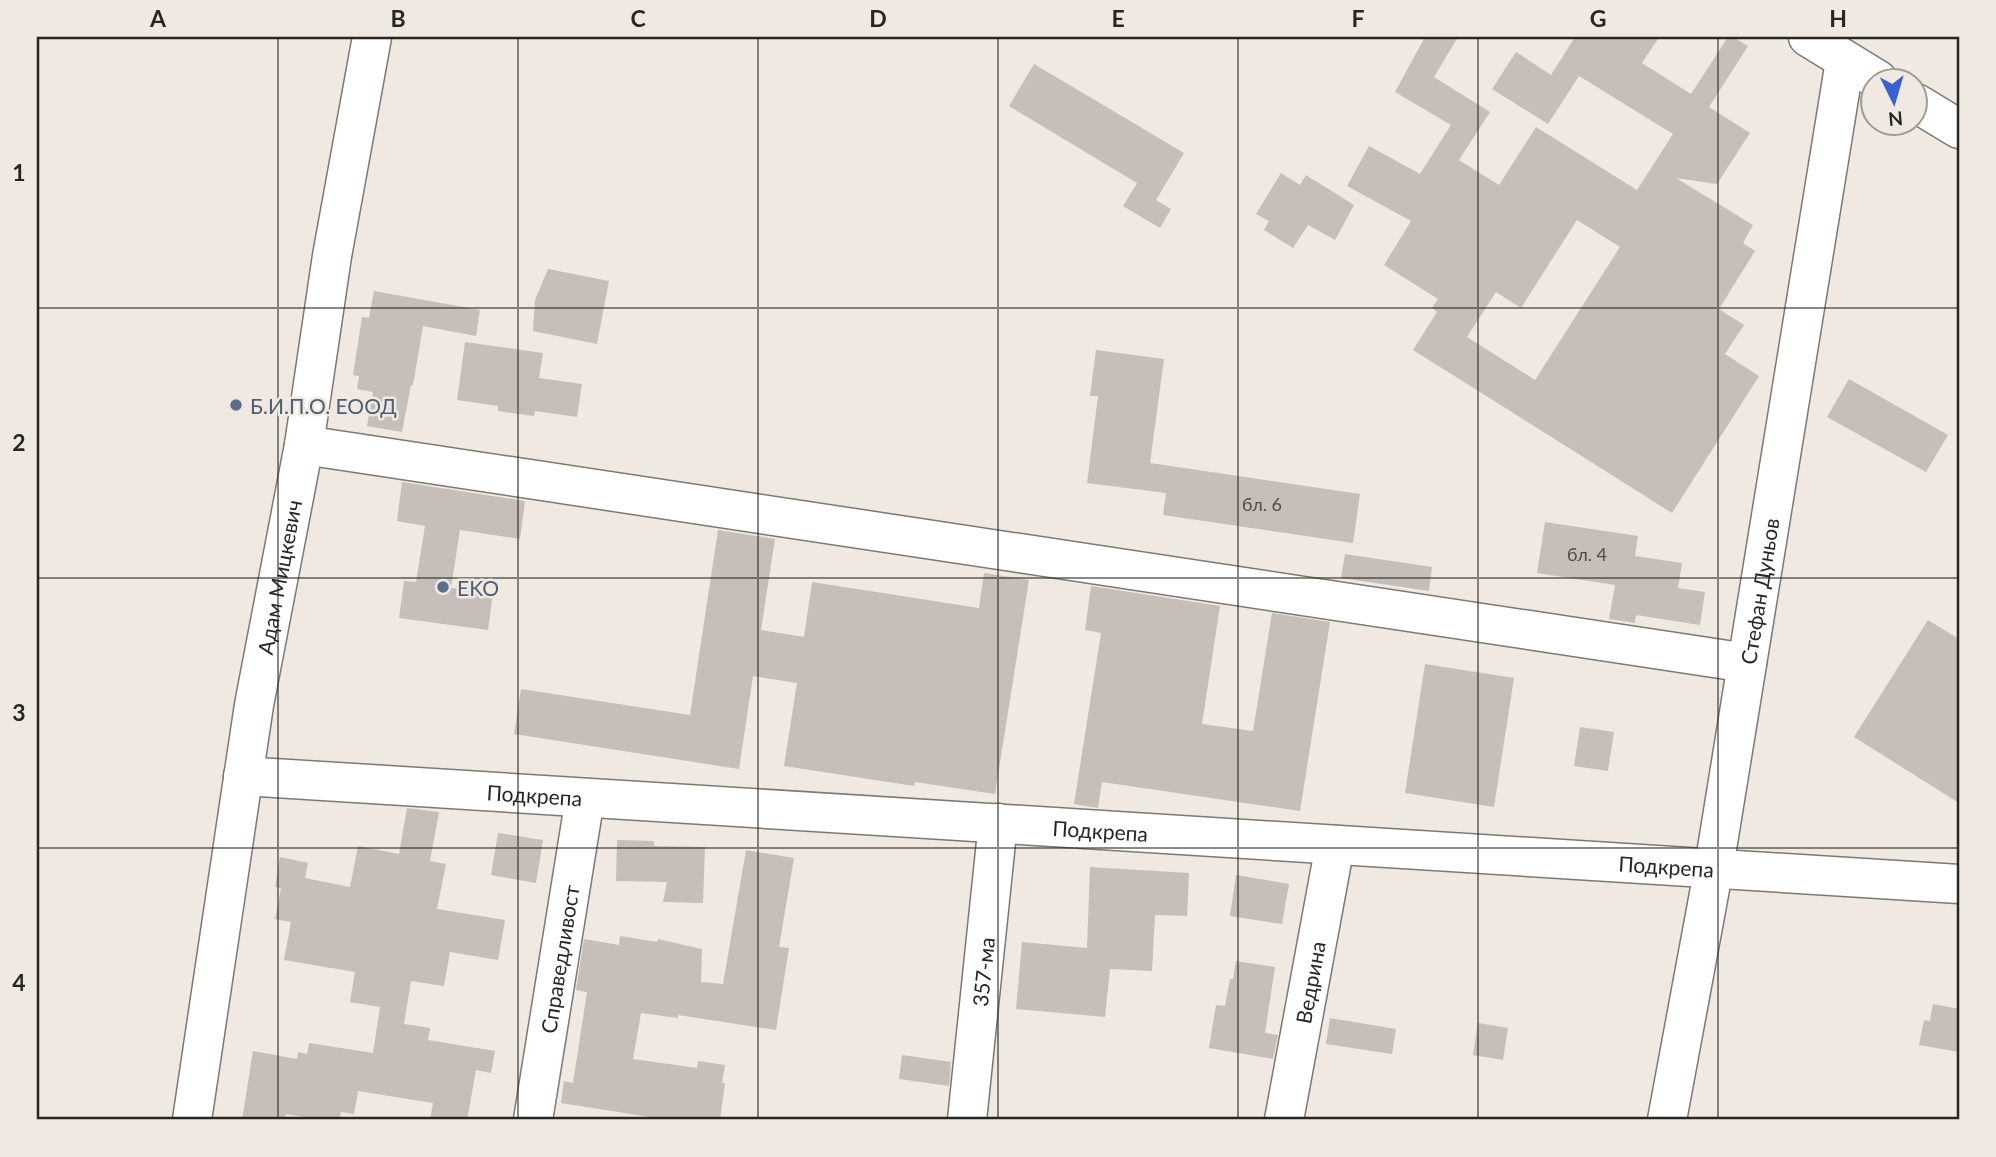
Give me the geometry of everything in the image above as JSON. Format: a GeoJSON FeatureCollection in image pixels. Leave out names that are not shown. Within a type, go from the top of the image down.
{"type":"FeatureCollection","features":[{"type":"Feature","properties":{"kind":"street","name":"Адам Мицкевич"},"geometry":{"type":"LineString","coordinates":[[192,1120],[254,705],[304,445],[332,256],[372,37]]}},
{"type":"Feature","properties":{"kind":"street"},"geometry":{"type":"LineString","coordinates":[[1808,37],[1860,70]]}},
{"type":"Feature","properties":{"kind":"street","name":"Стефан Дуньов"},"geometry":{"type":"LineString","coordinates":[[1667,1120],[1714,867],[1845,61]]}},
{"type":"Feature","properties":{"kind":"street"},"geometry":{"type":"LineString","coordinates":[[1930,111],[1959,129]]}},
{"type":"Feature","properties":{"kind":"street"},"geometry":{"type":"LineString","coordinates":[[304,445],[1747,663]]}},
{"type":"Feature","properties":{"kind":"street","name":"Подкрепа"},"geometry":{"type":"LineString","coordinates":[[243,776],[1959,884]]}},
{"type":"Feature","properties":{"kind":"street","name":"Справедливост"},"geometry":{"type":"LineString","coordinates":[[533,1120],[585,798]]}},
{"type":"Feature","properties":{"kind":"street","name":"357-ма"},"geometry":{"type":"LineString","coordinates":[[967,1120],[998,823]]}},
{"type":"Feature","properties":{"kind":"street","name":"Ведрина"},"geometry":{"type":"LineString","coordinates":[[1284,1120],[1335,845]]}},
{"type":"Feature","properties":{"kind":"building"},"geometry":{"type":"Polygon","coordinates":[[[1425,37],[1458,37],[1434,77],[1490,112],[1459,160],[1499,185],[1536,127],[1637,190],[1673,134],[1579,76],[1548,124],[1492,89],[1516,52],[1551,75],[1575,37],[1659,37],[1642,63],[1691,94],[1728,37],[1748,46],[1709,107],[1750,133],[1717,184],[1676,178],[1753,225],[1743,243],[1755,251],[1719,309],[1744,325],[1725,354],[1759,376],[1672,513],[1413,350],[1437,312],[1432,308],[1438,299],[1384,265],[1411,221],[1347,186],[1369,146],[1420,174],[1451,125],[1395,92],[1425,37]],[[1577,220],[1521,308],[1496,292],[1467,337],[1535,380],[1620,247],[1577,220]]]}},
{"type":"Feature","properties":{"kind":"building"},"geometry":{"type":"Polygon","coordinates":[[[1034,64],[1184,153],[1156,200],[1171,209],[1160,228],[1123,206],[1137,183],[1009,106],[1034,64]]]}},
{"type":"Feature","properties":{"kind":"building"},"geometry":{"type":"Polygon","coordinates":[[[1281,173],[1300,185],[1306,175],[1354,205],[1335,240],[1308,225],[1293,248],[1264,230],[1269,221],[1256,214],[1281,173]]]}},
{"type":"Feature","properties":{"kind":"building"},"geometry":{"type":"Polygon","coordinates":[[[548,269],[609,281],[597,344],[533,331],[535,300],[548,269]]]}},
{"type":"Feature","properties":{"kind":"building"},"geometry":{"type":"Polygon","coordinates":[[[374,291],[480,310],[476,336],[423,326],[402,432],[367,426],[373,392],[357,389],[359,376],[353,375],[362,317],[369,318],[374,291]]]}},
{"type":"Feature","properties":{"kind":"building"},"geometry":{"type":"Polygon","coordinates":[[[465,342],[543,353],[539,378],[582,384],[577,417],[535,411],[534,416],[498,411],[498,406],[457,400],[465,342]]]}},
{"type":"Feature","properties":{"kind":"building"},"geometry":{"type":"Polygon","coordinates":[[[1096,350],[1164,359],[1150,463],[1360,494],[1353,543],[1163,515],[1166,493],[1087,483],[1098,396],[1090,396],[1096,350]]]}},
{"type":"Feature","properties":{"kind":"building"},"geometry":{"type":"Polygon","coordinates":[[[1849,379],[1948,435],[1926,472],[1827,417],[1849,379]]]}},
{"type":"Feature","properties":{"kind":"building"},"geometry":{"type":"Polygon","coordinates":[[[402,482],[525,501],[520,539],[460,530],[451,588],[493,593],[488,630],[399,618],[404,581],[416,582],[425,526],[397,521],[402,482]]]}},
{"type":"Feature","properties":{"kind":"building"},"geometry":{"type":"Polygon","coordinates":[[[1545,522],[1638,536],[1635,556],[1682,563],[1678,588],[1705,592],[1700,625],[1636,615],[1635,623],[1609,619],[1615,585],[1537,573],[1545,522]]]}},
{"type":"Feature","properties":{"kind":"building"},"geometry":{"type":"Polygon","coordinates":[[[718,530],[775,539],[761,630],[804,637],[812,582],[979,608],[984,573],[1029,580],[995,794],[915,782],[914,786],[784,766],[797,683],[753,676],[739,769],[514,734],[521,689],[690,715],[718,530]]]}},
{"type":"Feature","properties":{"kind":"building"},"geometry":{"type":"Polygon","coordinates":[[[1345,554],[1432,567],[1429,591],[1341,578],[1345,554]]]}},
{"type":"Feature","properties":{"kind":"building"},"geometry":{"type":"Polygon","coordinates":[[[1091,586],[1220,606],[1202,724],[1253,731],[1272,613],[1330,622],[1300,811],[1102,782],[1098,808],[1074,804],[1101,633],[1085,630],[1091,586]]]}},
{"type":"Feature","properties":{"kind":"building"},"geometry":{"type":"Polygon","coordinates":[[[1928,620],[1959,639],[1959,803],[1854,737],[1928,620]]]}},
{"type":"Feature","properties":{"kind":"building"},"geometry":{"type":"Polygon","coordinates":[[[1425,664],[1514,678],[1494,807],[1405,793],[1425,664]]]}},
{"type":"Feature","properties":{"kind":"building"},"geometry":{"type":"Polygon","coordinates":[[[1580,727],[1614,732],[1608,771],[1574,766],[1580,727]]]}},
{"type":"Feature","properties":{"kind":"building"},"geometry":{"type":"Polygon","coordinates":[[[407,808],[439,812],[430,861],[446,864],[437,909],[505,920],[498,960],[450,952],[444,986],[411,981],[404,1024],[430,1028],[428,1040],[495,1051],[491,1073],[476,1070],[467,1120],[430,1120],[433,1103],[358,1091],[354,1114],[341,1112],[339,1120],[286,1114],[285,1120],[242,1120],[253,1051],[297,1059],[298,1052],[307,1054],[309,1043],[373,1053],[380,1007],[350,1002],[355,972],[284,960],[291,922],[275,919],[281,888],[275,887],[280,857],[308,863],[305,878],[350,887],[358,846],[399,854],[407,808]]]}},
{"type":"Feature","properties":{"kind":"building"},"geometry":{"type":"Polygon","coordinates":[[[498,833],[543,840],[536,883],[491,875],[498,833]]]}},
{"type":"Feature","properties":{"kind":"building"},"geometry":{"type":"Polygon","coordinates":[[[617,840],[654,841],[654,846],[705,847],[703,903],[663,902],[667,882],[616,881],[617,840]]]}},
{"type":"Feature","properties":{"kind":"building"},"geometry":{"type":"Polygon","coordinates":[[[746,850],[794,858],[779,947],[789,948],[776,1030],[678,1015],[678,1018],[641,1013],[633,1059],[697,1068],[698,1061],[725,1065],[720,1120],[655,1120],[656,1118],[561,1103],[564,1081],[573,1083],[587,992],[576,990],[584,939],[619,945],[620,936],[657,942],[658,939],[702,949],[701,982],[723,984],[746,850]]]}},
{"type":"Feature","properties":{"kind":"building"},"geometry":{"type":"Polygon","coordinates":[[[1090,867],[1189,873],[1187,916],[1155,915],[1152,971],[1110,969],[1105,1017],[1016,1009],[1022,942],[1087,948],[1090,867]]]}},
{"type":"Feature","properties":{"kind":"building"},"geometry":{"type":"Polygon","coordinates":[[[1236,875],[1289,884],[1282,924],[1230,916],[1236,875]]]}},
{"type":"Feature","properties":{"kind":"building"},"geometry":{"type":"Polygon","coordinates":[[[1236,961],[1275,967],[1265,1033],[1278,1035],[1273,1059],[1209,1048],[1216,1005],[1225,1006],[1236,961]]]}},
{"type":"Feature","properties":{"kind":"building"},"geometry":{"type":"Polygon","coordinates":[[[1933,1004],[1959,1009],[1959,1052],[1919,1045],[1924,1020],[1930,1021],[1933,1004]]]}},
{"type":"Feature","properties":{"kind":"building"},"geometry":{"type":"Polygon","coordinates":[[[1330,1018],[1396,1029],[1392,1054],[1326,1044],[1330,1018]]]}},
{"type":"Feature","properties":{"kind":"building"},"geometry":{"type":"Polygon","coordinates":[[[1478,1023],[1508,1028],[1503,1060],[1473,1055],[1478,1023]]]}},
{"type":"Feature","properties":{"kind":"building"},"geometry":{"type":"Polygon","coordinates":[[[902,1055],[951,1062],[949,1086],[899,1079],[902,1055]]]}},
{"type":"Feature","properties":{"kind":"place","name":"Б.И.П.О. ЕООД"},"geometry":{"type":"Point","coordinates":[236,405]}},
{"type":"Feature","properties":{"kind":"place","name":"EKO"},"geometry":{"type":"Point","coordinates":[443,587]}}]}
